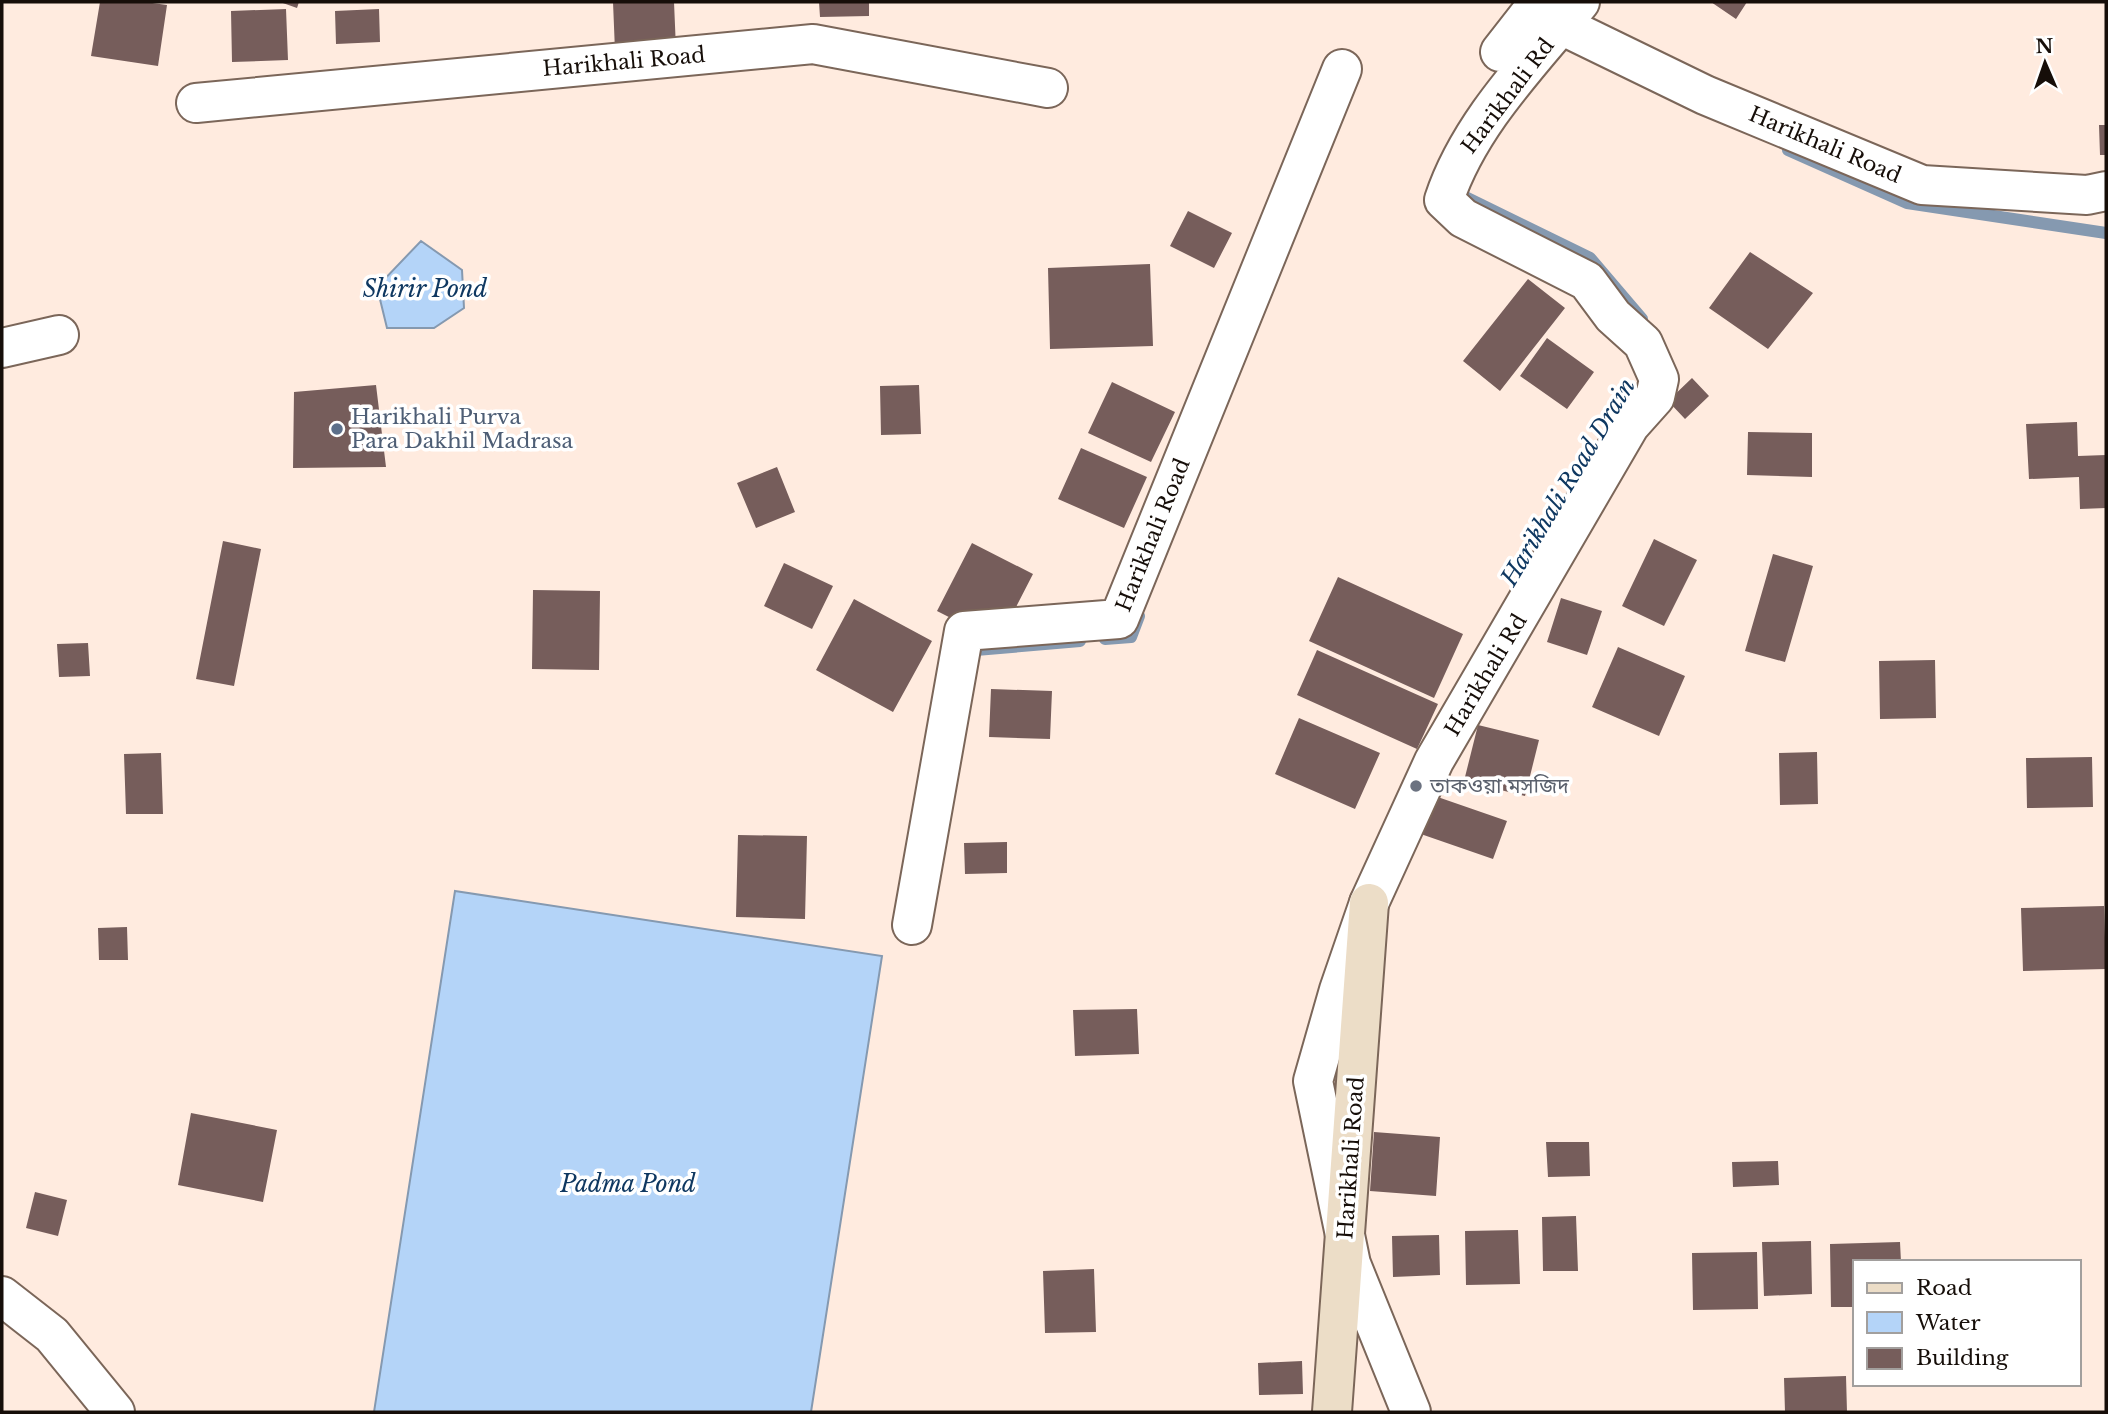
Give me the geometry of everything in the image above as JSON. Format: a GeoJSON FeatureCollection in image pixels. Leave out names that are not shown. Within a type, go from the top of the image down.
{"type":"FeatureCollection","features":[{"type":"Feature","properties":{"kind":"main road","name":"Harikhali Road"},"geometry":{"type":"LineString","coordinates":[[1332,1412],[1369,903]]}},
{"type":"Feature","properties":{"kind":"street"},"geometry":{"type":"LineString","coordinates":[[1500,52],[1560,10]]}},
{"type":"Feature","properties":{"kind":"street","name":"Harikhali Road"},"geometry":{"type":"LineString","coordinates":[[1560,10],[1705,95],[1922,186],[2087,195],[2106,191]]}},
{"type":"Feature","properties":{"kind":"street","name":"Harikhali Rd"},"geometry":{"type":"LineString","coordinates":[[1410,1412],[1351,1264],[1313,1081],[1339,990],[1369,903],[1434,761],[1630,425],[1655,397],[1659,379],[1643,343],[1613,316],[1587,281],[1464,218],[1444,200],[1454,172],[1480,126],[1560,10]]}},
{"type":"Feature","properties":{"kind":"street","name":"Harikhali Road"},"geometry":{"type":"LineString","coordinates":[[196,103],[813,44],[1048,88]]}},
{"type":"Feature","properties":{"kind":"street","name":"Harikhali Road"},"geometry":{"type":"LineString","coordinates":[[912,925],[964,631],[1119,619],[1342,69]]}},
{"type":"Feature","properties":{"kind":"street"},"geometry":{"type":"LineString","coordinates":[[2,348],[59,335]]}},
{"type":"Feature","properties":{"kind":"street"},"geometry":{"type":"LineString","coordinates":[[2,1296],[52,1335],[115,1412]]}},
{"type":"Feature","properties":{"kind":"water","name":"Shirir Pond"},"geometry":{"type":"Polygon","coordinates":[[[421,241],[462,270],[464,308],[434,328],[387,328],[377,287],[421,241]]]}},
{"type":"Feature","properties":{"kind":"water","name":"Padma Pond"},"geometry":{"type":"Polygon","coordinates":[[[455,891],[882,956],[811,1412],[374,1412],[455,891]]]}},
{"type":"Feature","properties":{"kind":"building"},"geometry":{"type":"Polygon","coordinates":[[[100,2],[167,5],[158,66],[91,56],[100,2]]]}},
{"type":"Feature","properties":{"kind":"building"},"geometry":{"type":"Polygon","coordinates":[[[280,2],[299,2],[297,8],[280,2]]]}},
{"type":"Feature","properties":{"kind":"building"},"geometry":{"type":"Polygon","coordinates":[[[613,2],[674,2],[676,49],[615,51],[613,2]]]}},
{"type":"Feature","properties":{"kind":"building"},"geometry":{"type":"Polygon","coordinates":[[[819,2],[869,2],[869,16],[820,17],[819,2]]]}},
{"type":"Feature","properties":{"kind":"building"},"geometry":{"type":"Polygon","coordinates":[[[1711,2],[1747,2],[1736,19],[1711,2]]]}},
{"type":"Feature","properties":{"kind":"building"},"geometry":{"type":"Polygon","coordinates":[[[286,9],[288,60],[232,62],[231,11],[286,9]]]}},
{"type":"Feature","properties":{"kind":"building"},"geometry":{"type":"Polygon","coordinates":[[[379,9],[380,42],[336,44],[335,11],[379,9]]]}},
{"type":"Feature","properties":{"kind":"building"},"geometry":{"type":"Polygon","coordinates":[[[2099,125],[2106,125],[2106,155],[2100,155],[2099,125]]]}},
{"type":"Feature","properties":{"kind":"building"},"geometry":{"type":"Polygon","coordinates":[[[1188,211],[1232,233],[1214,268],[1170,246],[1188,211]]]}},
{"type":"Feature","properties":{"kind":"building"},"geometry":{"type":"Polygon","coordinates":[[[1750,252],[1813,293],[1768,349],[1709,308],[1750,252]]]}},
{"type":"Feature","properties":{"kind":"building"},"geometry":{"type":"Polygon","coordinates":[[[1150,264],[1153,346],[1050,349],[1048,268],[1150,264]]]}},
{"type":"Feature","properties":{"kind":"building"},"geometry":{"type":"Polygon","coordinates":[[[1528,279],[1565,308],[1500,391],[1463,361],[1528,279]]]}},
{"type":"Feature","properties":{"kind":"building"},"geometry":{"type":"Polygon","coordinates":[[[1547,338],[1594,372],[1567,409],[1520,376],[1547,338]]]}},
{"type":"Feature","properties":{"kind":"building"},"geometry":{"type":"Polygon","coordinates":[[[1692,378],[1709,396],[1685,419],[1668,401],[1692,378]]]}},
{"type":"Feature","properties":{"kind":"building"},"geometry":{"type":"Polygon","coordinates":[[[1112,382],[1175,412],[1151,462],[1088,433],[1112,382]]]}},
{"type":"Feature","properties":{"kind":"building","name":"Harikhali Purva Para Dakhil Madrasa"},"geometry":{"type":"Polygon","coordinates":[[[376,385],[386,467],[293,468],[294,392],[376,385]]]}},
{"type":"Feature","properties":{"kind":"building"},"geometry":{"type":"Polygon","coordinates":[[[919,385],[921,434],[881,435],[880,386],[919,385]]]}},
{"type":"Feature","properties":{"kind":"building"},"geometry":{"type":"Polygon","coordinates":[[[2077,422],[2078,456],[2106,455],[2106,508],[2080,509],[2079,477],[2029,479],[2026,424],[2077,422]]]}},
{"type":"Feature","properties":{"kind":"building"},"geometry":{"type":"Polygon","coordinates":[[[1748,432],[1812,433],[1812,477],[1747,475],[1748,432]]]}},
{"type":"Feature","properties":{"kind":"building"},"geometry":{"type":"Polygon","coordinates":[[[1081,448],[1147,477],[1124,528],[1058,499],[1081,448]]]}},
{"type":"Feature","properties":{"kind":"building"},"geometry":{"type":"Polygon","coordinates":[[[777,467],[795,512],[756,528],[737,483],[777,467]]]}},
{"type":"Feature","properties":{"kind":"building"},"geometry":{"type":"Polygon","coordinates":[[[1654,539],[1697,560],[1664,626],[1622,606],[1654,539]]]}},
{"type":"Feature","properties":{"kind":"building"},"geometry":{"type":"Polygon","coordinates":[[[223,541],[261,549],[234,686],[196,679],[223,541]]]}},
{"type":"Feature","properties":{"kind":"building"},"geometry":{"type":"Polygon","coordinates":[[[972,543],[1033,574],[998,642],[937,611],[972,543]]]}},
{"type":"Feature","properties":{"kind":"building"},"geometry":{"type":"Polygon","coordinates":[[[1773,554],[1813,566],[1785,662],[1745,651],[1773,554]]]}},
{"type":"Feature","properties":{"kind":"building"},"geometry":{"type":"Polygon","coordinates":[[[784,563],[833,586],[812,629],[764,606],[784,563]]]}},
{"type":"Feature","properties":{"kind":"building"},"geometry":{"type":"Polygon","coordinates":[[[1338,577],[1463,634],[1434,698],[1309,641],[1338,577]]]}},
{"type":"Feature","properties":{"kind":"building"},"geometry":{"type":"Polygon","coordinates":[[[533,590],[600,591],[599,670],[532,669],[533,590]]]}},
{"type":"Feature","properties":{"kind":"building"},"geometry":{"type":"Polygon","coordinates":[[[1561,598],[1602,611],[1587,655],[1547,642],[1561,598]]]}},
{"type":"Feature","properties":{"kind":"building"},"geometry":{"type":"Polygon","coordinates":[[[854,599],[932,641],[893,712],[816,670],[854,599]]]}},
{"type":"Feature","properties":{"kind":"building"},"geometry":{"type":"Polygon","coordinates":[[[88,643],[90,676],[59,677],[57,644],[88,643]]]}},
{"type":"Feature","properties":{"kind":"building"},"geometry":{"type":"Polygon","coordinates":[[[1618,647],[1685,676],[1659,736],[1592,707],[1618,647]]]}},
{"type":"Feature","properties":{"kind":"building"},"geometry":{"type":"Polygon","coordinates":[[[1317,650],[1438,704],[1417,749],[1297,695],[1317,650]]]}},
{"type":"Feature","properties":{"kind":"building"},"geometry":{"type":"Polygon","coordinates":[[[1935,660],[1936,718],[1880,719],[1879,661],[1935,660]]]}},
{"type":"Feature","properties":{"kind":"building"},"geometry":{"type":"Polygon","coordinates":[[[991,689],[1052,691],[1050,739],[989,737],[991,689]]]}},
{"type":"Feature","properties":{"kind":"building"},"geometry":{"type":"Polygon","coordinates":[[[1299,718],[1380,753],[1355,809],[1275,774],[1299,718]]]}},
{"type":"Feature","properties":{"kind":"building"},"geometry":{"type":"Polygon","coordinates":[[[1478,725],[1539,740],[1525,796],[1464,781],[1478,725]]]}},
{"type":"Feature","properties":{"kind":"building"},"geometry":{"type":"Polygon","coordinates":[[[1817,752],[1818,804],[1780,805],[1779,753],[1817,752]]]}},
{"type":"Feature","properties":{"kind":"building"},"geometry":{"type":"Polygon","coordinates":[[[161,753],[163,814],[126,814],[124,754],[161,753]]]}},
{"type":"Feature","properties":{"kind":"building"},"geometry":{"type":"Polygon","coordinates":[[[2092,757],[2093,807],[2027,808],[2026,758],[2092,757]]]}},
{"type":"Feature","properties":{"kind":"building"},"geometry":{"type":"Polygon","coordinates":[[[1429,794],[1507,821],[1493,859],[1415,832],[1429,794]]]}},
{"type":"Feature","properties":{"kind":"building"},"geometry":{"type":"Polygon","coordinates":[[[738,835],[807,836],[805,919],[736,917],[738,835]]]}},
{"type":"Feature","properties":{"kind":"building"},"geometry":{"type":"Polygon","coordinates":[[[1007,842],[1007,873],[965,874],[964,843],[1007,842]]]}},
{"type":"Feature","properties":{"kind":"building"},"geometry":{"type":"Polygon","coordinates":[[[2104,906],[2106,969],[2023,971],[2021,908],[2104,906]]]}},
{"type":"Feature","properties":{"kind":"building"},"geometry":{"type":"Polygon","coordinates":[[[127,927],[128,960],[99,960],[98,928],[127,927]]]}},
{"type":"Feature","properties":{"kind":"building"},"geometry":{"type":"Polygon","coordinates":[[[1137,1009],[1139,1054],[1075,1056],[1073,1010],[1137,1009]]]}},
{"type":"Feature","properties":{"kind":"building"},"geometry":{"type":"Polygon","coordinates":[[[191,1113],[277,1130],[263,1202],[178,1185],[191,1113]]]}},
{"type":"Feature","properties":{"kind":"building"},"geometry":{"type":"Polygon","coordinates":[[[1374,1132],[1440,1137],[1436,1196],[1370,1191],[1374,1132]]]}},
{"type":"Feature","properties":{"kind":"building"},"geometry":{"type":"Polygon","coordinates":[[[1546,1142],[1589,1142],[1590,1176],[1548,1177],[1546,1142]]]}},
{"type":"Feature","properties":{"kind":"building"},"geometry":{"type":"Polygon","coordinates":[[[1778,1161],[1779,1185],[1733,1187],[1732,1162],[1778,1161]]]}},
{"type":"Feature","properties":{"kind":"building"},"geometry":{"type":"Polygon","coordinates":[[[35,1192],[67,1200],[58,1236],[26,1228],[35,1192]]]}},
{"type":"Feature","properties":{"kind":"building"},"geometry":{"type":"Polygon","coordinates":[[[1576,1216],[1578,1271],[1543,1271],[1542,1217],[1576,1216]]]}},
{"type":"Feature","properties":{"kind":"building"},"geometry":{"type":"Polygon","coordinates":[[[1518,1230],[1520,1284],[1466,1285],[1465,1231],[1518,1230]]]}},
{"type":"Feature","properties":{"kind":"building"},"geometry":{"type":"Polygon","coordinates":[[[1439,1235],[1440,1275],[1393,1277],[1392,1236],[1439,1235]]]}},
{"type":"Feature","properties":{"kind":"building"},"geometry":{"type":"Polygon","coordinates":[[[1811,1241],[1812,1294],[1764,1296],[1762,1242],[1811,1241]]]}},
{"type":"Feature","properties":{"kind":"building"},"geometry":{"type":"Polygon","coordinates":[[[1900,1242],[1901,1260],[1853,1260],[1853,1307],[1831,1307],[1830,1244],[1900,1242]]]}},
{"type":"Feature","properties":{"kind":"building"},"geometry":{"type":"Polygon","coordinates":[[[1757,1252],[1758,1309],[1693,1310],[1692,1253],[1757,1252]]]}},
{"type":"Feature","properties":{"kind":"building"},"geometry":{"type":"Polygon","coordinates":[[[1094,1269],[1096,1332],[1045,1333],[1043,1271],[1094,1269]]]}},
{"type":"Feature","properties":{"kind":"building"},"geometry":{"type":"Polygon","coordinates":[[[1302,1361],[1303,1394],[1259,1395],[1258,1363],[1302,1361]]]}},
{"type":"Feature","properties":{"kind":"building"},"geometry":{"type":"Polygon","coordinates":[[[1846,1376],[1847,1412],[1785,1412],[1784,1378],[1846,1376]]]}},
{"type":"Feature","properties":{"kind":"waterway"},"geometry":{"type":"LineString","coordinates":[[1788,150],[1907,203],[2106,233]]}},
{"type":"Feature","properties":{"kind":"waterway"},"geometry":{"type":"LineString","coordinates":[[1459,194],[1590,258],[1642,319]]}},
{"type":"Feature","properties":{"kind":"waterway","name":"Harikhali Road Drain"},"geometry":{"type":"LineString","coordinates":[[1105,639],[1131,637],[1139,616]]}},
{"type":"Feature","properties":{"kind":"waterway","name":"Harikhali Road Drain"},"geometry":{"type":"LineString","coordinates":[[976,650],[1080,641]]}},
{"type":"Feature","properties":{"kind":"place","name":"Harikhali Purva Para Dakhil Madrasa"},"geometry":{"type":"Point","coordinates":[337,429]}},
{"type":"Feature","properties":{"kind":"place","name":"তাকওয়া মসজিদ"},"geometry":{"type":"Point","coordinates":[1416,786]}}]}
